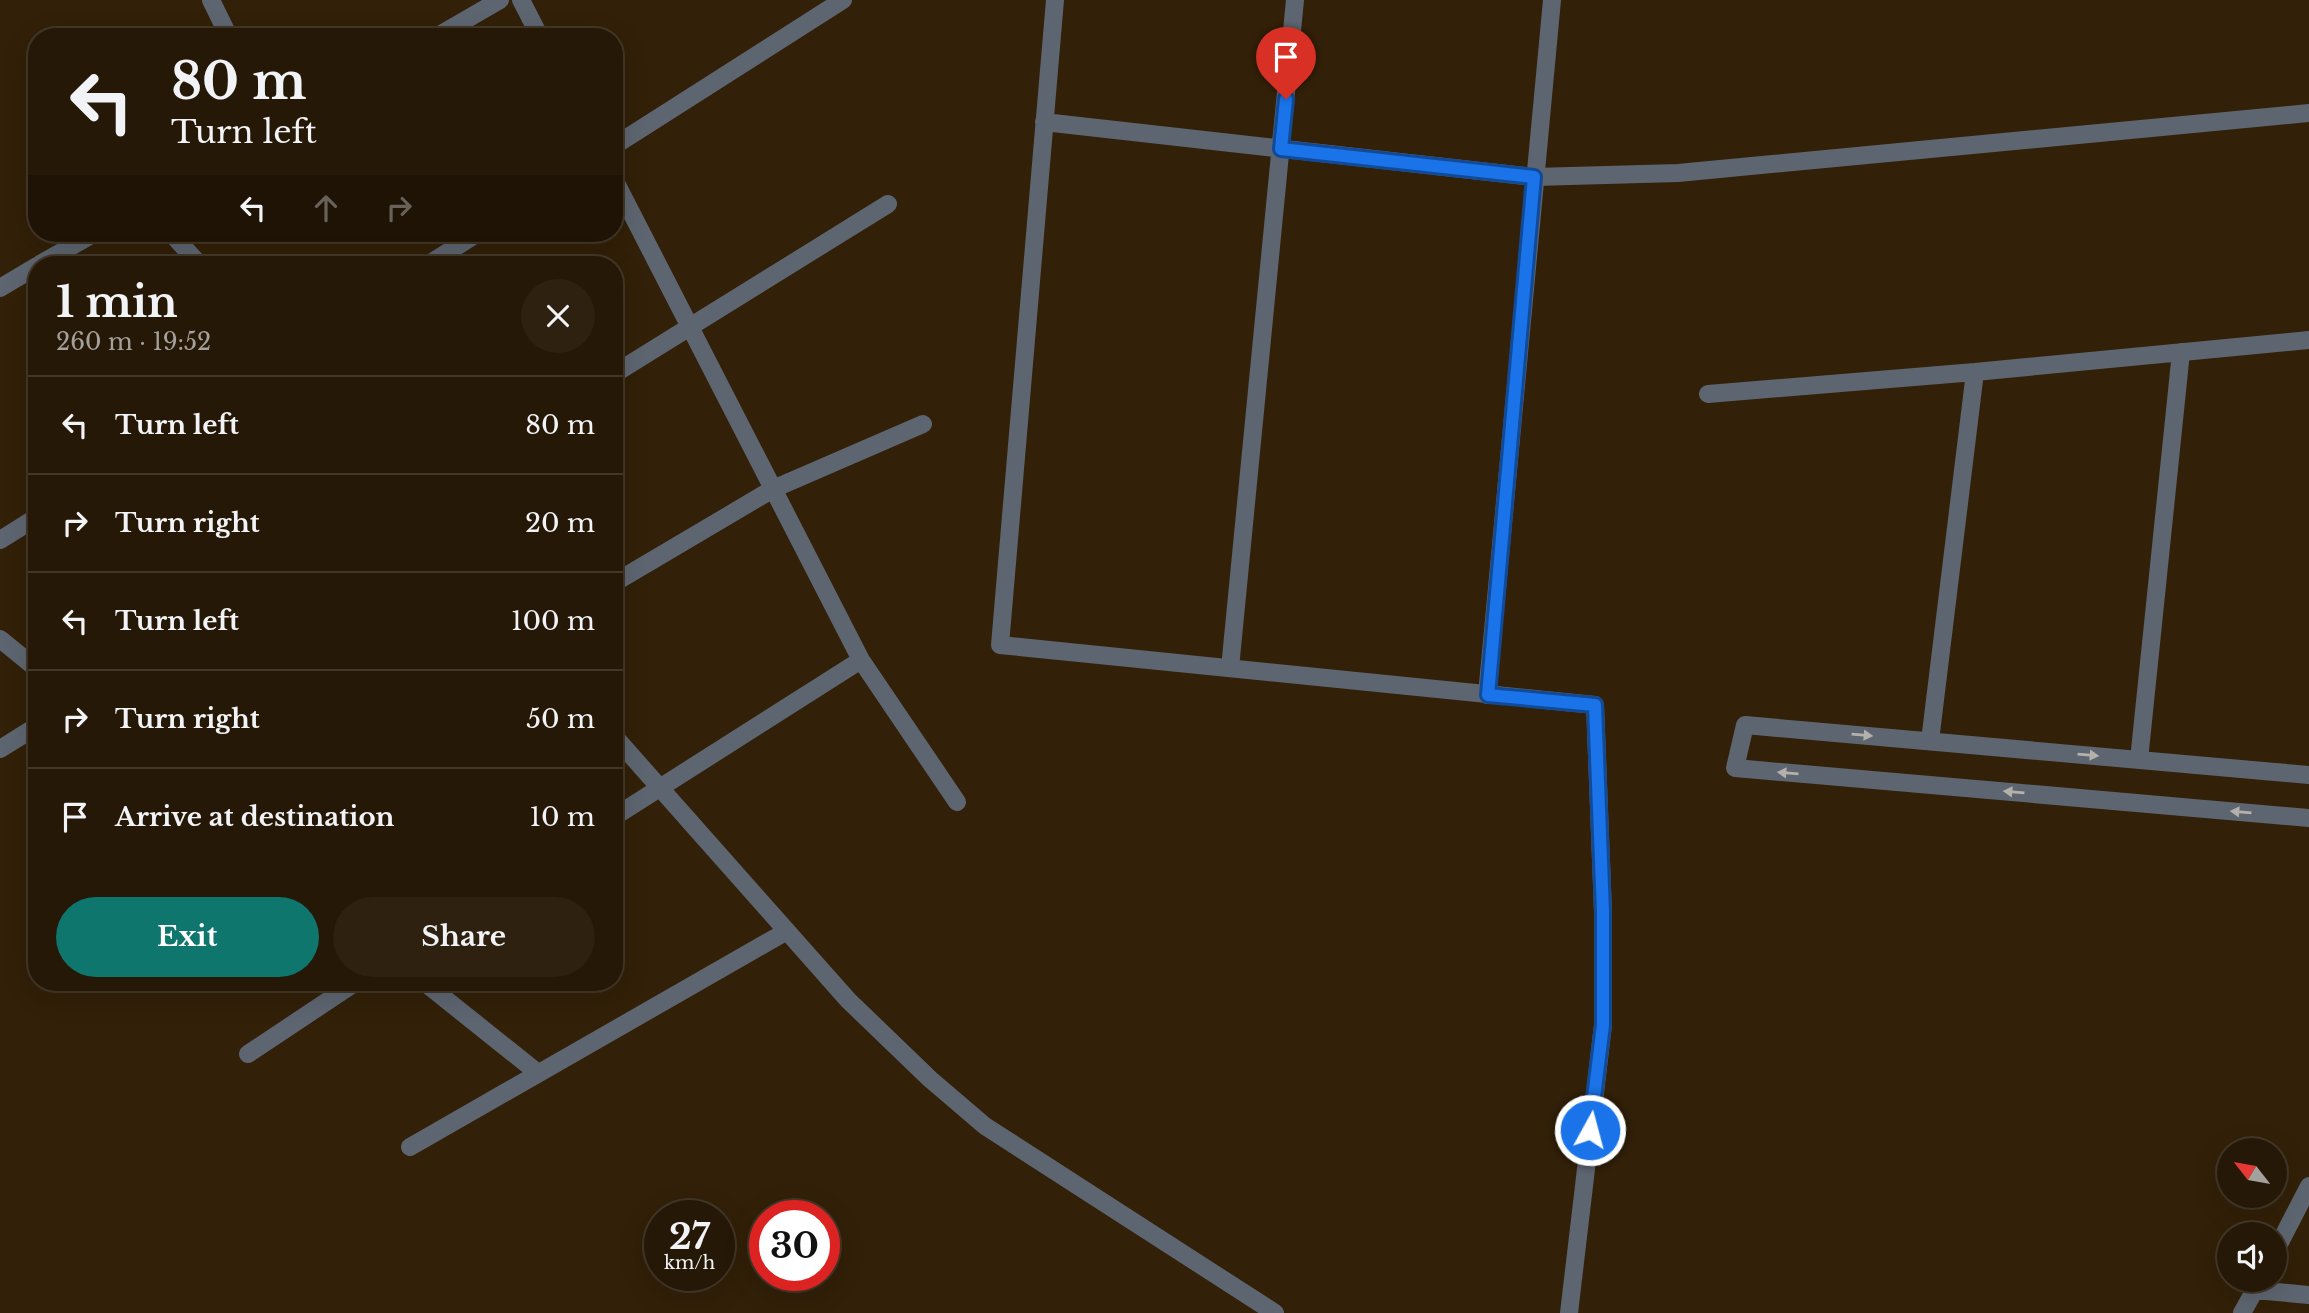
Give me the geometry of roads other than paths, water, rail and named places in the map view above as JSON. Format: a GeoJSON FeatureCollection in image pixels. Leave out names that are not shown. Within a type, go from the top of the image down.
{"type":"FeatureCollection","features":[{"type":"Feature","properties":{"kind":"street"},"geometry":{"type":"LineString","coordinates":[[211,0],[225,28]]}},
{"type":"Feature","properties":{"kind":"street"},"geometry":{"type":"LineString","coordinates":[[451,28],[499,0]]}},
{"type":"Feature","properties":{"kind":"street"},"geometry":{"type":"LineString","coordinates":[[521,0],[535,28]]}},
{"type":"Feature","properties":{"kind":"street"},"geometry":{"type":"LineString","coordinates":[[623,140],[843,0]]}},
{"type":"Feature","properties":{"kind":"street"},"geometry":{"type":"LineString","coordinates":[[1055,0],[1000,645],[1595,705],[1603,912],[1603,1025],[1569,1313]]}},
{"type":"Feature","properties":{"kind":"street"},"geometry":{"type":"LineString","coordinates":[[1230,668],[1295,0]]}},
{"type":"Feature","properties":{"kind":"street"},"geometry":{"type":"LineString","coordinates":[[1488,695],[1552,0]]}},
{"type":"Feature","properties":{"kind":"street"},"geometry":{"type":"LineString","coordinates":[[1044,122],[1534,177],[1678,173],[2309,113]]}},
{"type":"Feature","properties":{"kind":"street"},"geometry":{"type":"LineString","coordinates":[[623,196],[861,660],[957,802]]}},
{"type":"Feature","properties":{"kind":"street"},"geometry":{"type":"LineString","coordinates":[[623,369],[888,204]]}},
{"type":"Feature","properties":{"kind":"street"},"geometry":{"type":"LineString","coordinates":[[55,256],[79,242]]}},
{"type":"Feature","properties":{"kind":"street"},"geometry":{"type":"LineString","coordinates":[[179,242],[192,256]]}},
{"type":"Feature","properties":{"kind":"street"},"geometry":{"type":"LineString","coordinates":[[442,256],[464,242]]}},
{"type":"Feature","properties":{"kind":"street"},"geometry":{"type":"LineString","coordinates":[[0,288],[28,271]]}},
{"type":"Feature","properties":{"kind":"street"},"geometry":{"type":"LineString","coordinates":[[1708,394],[2309,340]]}},
{"type":"Feature","properties":{"kind":"street"},"geometry":{"type":"LineString","coordinates":[[2139,760],[2181,352]]}},
{"type":"Feature","properties":{"kind":"street"},"geometry":{"type":"LineString","coordinates":[[1930,741],[1976,372]]}},
{"type":"Feature","properties":{"kind":"street"},"geometry":{"type":"LineString","coordinates":[[623,578],[773,489],[923,424]]}},
{"type":"Feature","properties":{"kind":"street"},"geometry":{"type":"LineString","coordinates":[[0,541],[28,523]]}},
{"type":"Feature","properties":{"kind":"street"},"geometry":{"type":"LineString","coordinates":[[0,639],[28,662]]}},
{"type":"Feature","properties":{"kind":"street"},"geometry":{"type":"LineString","coordinates":[[623,811],[861,660]]}},
{"type":"Feature","properties":{"kind":"street"},"geometry":{"type":"LineString","coordinates":[[2309,775],[1745,725],[1735,768],[2309,818]]}},
{"type":"Feature","properties":{"kind":"street"},"geometry":{"type":"LineString","coordinates":[[0,749],[28,732]]}},
{"type":"Feature","properties":{"kind":"street"},"geometry":{"type":"LineString","coordinates":[[623,746],[848,1000],[930,1079],[985,1126],[1275,1313]]}},
{"type":"Feature","properties":{"kind":"street"},"geometry":{"type":"LineString","coordinates":[[410,1147],[787,931]]}},
{"type":"Feature","properties":{"kind":"street"},"geometry":{"type":"LineString","coordinates":[[248,1054],[342,991]]}},
{"type":"Feature","properties":{"kind":"street"},"geometry":{"type":"LineString","coordinates":[[435,991],[538,1073]]}},
{"type":"Feature","properties":{"kind":"street"},"geometry":{"type":"LineString","coordinates":[[2287,1228],[2309,1186]]}},
{"type":"Feature","properties":{"kind":"street"},"geometry":{"type":"LineString","coordinates":[[2287,1290],[2309,1295]]}},
{"type":"Feature","properties":{"kind":"street"},"geometry":{"type":"LineString","coordinates":[[2242,1313],[2254,1292]]}}]}
